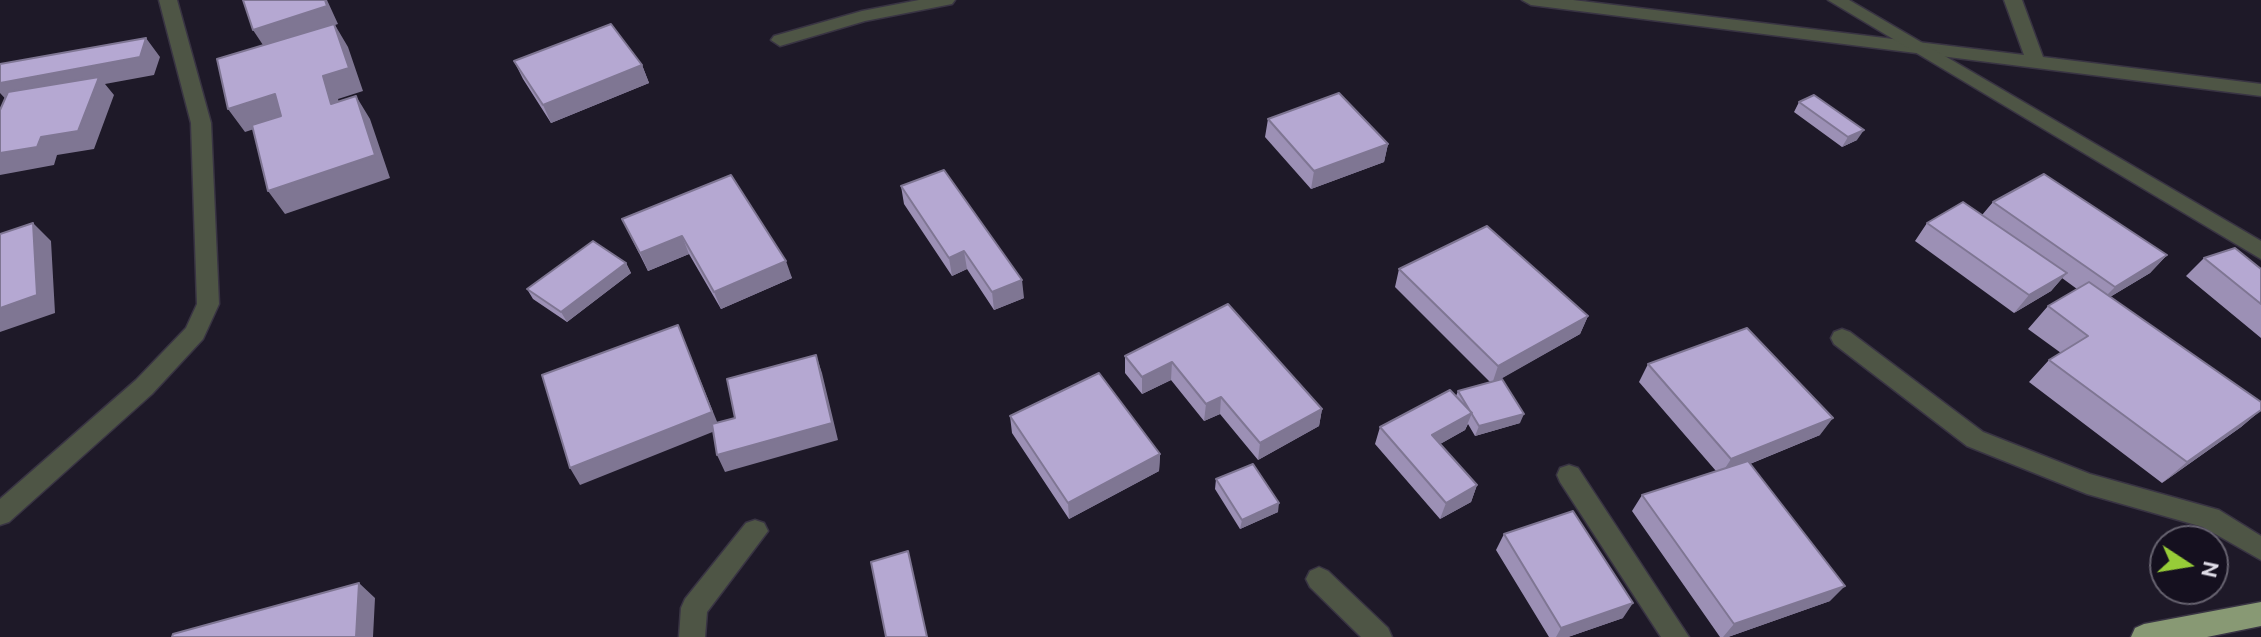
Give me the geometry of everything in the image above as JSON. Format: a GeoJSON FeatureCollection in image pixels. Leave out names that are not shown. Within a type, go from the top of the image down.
{"type":"FeatureCollection","features":[{"type":"Feature","properties":{"kind":"highway"},"geometry":{"type":"LineString","coordinates":[[2144,637],[2261,614]]}},
{"type":"Feature","properties":{"kind":"street"},"geometry":{"type":"LineString","coordinates":[[0,514],[144,387],[195,333],[208,304],[201,123],[168,0]]}},
{"type":"Feature","properties":{"kind":"street"},"geometry":{"type":"LineString","coordinates":[[780,40],[862,16],[946,0]]}},
{"type":"Feature","properties":{"kind":"street"},"geometry":{"type":"LineString","coordinates":[[1531,0],[2261,90]]}},
{"type":"Feature","properties":{"kind":"street"},"geometry":{"type":"LineString","coordinates":[[1837,0],[2261,251]]}},
{"type":"Feature","properties":{"kind":"street"},"geometry":{"type":"LineString","coordinates":[[2013,0],[2036,63]]}},
{"type":"Feature","properties":{"kind":"street"},"geometry":{"type":"LineString","coordinates":[[1842,338],[1975,439],[2087,484],[2210,518],[2261,549]]}},
{"type":"Feature","properties":{"kind":"street"},"geometry":{"type":"LineString","coordinates":[[1569,475],[1676,637]]}},
{"type":"Feature","properties":{"kind":"street"},"geometry":{"type":"LineString","coordinates":[[692,637],[694,608],[755,531]]}},
{"type":"Feature","properties":{"kind":"street"},"geometry":{"type":"LineString","coordinates":[[1319,579],[1379,637]]}},
{"type":"Feature","properties":{"kind":"building"},"geometry":{"type":"Polygon","coordinates":[[[243,0],[325,0],[327,6],[253,30],[243,0]]]}},
{"type":"Feature","properties":{"kind":"building"},"geometry":{"type":"Polygon","coordinates":[[[334,24],[349,68],[323,76],[331,104],[356,96],[375,155],[268,191],[252,125],[281,116],[275,94],[228,109],[217,59],[334,24]]]}},
{"type":"Feature","properties":{"kind":"building"},"geometry":{"type":"Polygon","coordinates":[[[611,24],[642,65],[543,105],[514,61],[611,24]]]}},
{"type":"Feature","properties":{"kind":"building"},"geometry":{"type":"Polygon","coordinates":[[[146,38],[140,57],[0,83],[0,64],[146,38]]]}},
{"type":"Feature","properties":{"kind":"building"},"geometry":{"type":"Polygon","coordinates":[[[99,77],[78,131],[41,137],[37,147],[0,153],[0,110],[8,92],[99,77]]]}},
{"type":"Feature","properties":{"kind":"building"},"geometry":{"type":"Polygon","coordinates":[[[1339,93],[1388,144],[1314,171],[1268,119],[1339,93]]]}},
{"type":"Feature","properties":{"kind":"building"},"geometry":{"type":"Polygon","coordinates":[[[1814,95],[1864,130],[1848,137],[1799,102],[1814,95]]]}},
{"type":"Feature","properties":{"kind":"building"},"geometry":{"type":"Polygon","coordinates":[[[944,170],[1022,280],[992,292],[964,251],[949,258],[901,186],[944,170]]]}},
{"type":"Feature","properties":{"kind":"building"},"geometry":{"type":"Polygon","coordinates":[[[2044,174],[2167,255],[2115,287],[1993,202],[2044,174]]]}},
{"type":"Feature","properties":{"kind":"building"},"geometry":{"type":"Polygon","coordinates":[[[731,175],[786,261],[714,292],[682,236],[640,253],[622,219],[731,175]]]}},
{"type":"Feature","properties":{"kind":"building"},"geometry":{"type":"Polygon","coordinates":[[[1963,202],[2067,273],[2029,295],[1927,223],[1963,202]]]}},
{"type":"Feature","properties":{"kind":"building"},"geometry":{"type":"Polygon","coordinates":[[[33,223],[37,295],[0,308],[0,234],[33,223]]]}},
{"type":"Feature","properties":{"kind":"building"},"geometry":{"type":"Polygon","coordinates":[[[1487,226],[1588,316],[1498,366],[1399,269],[1487,226]]]}},
{"type":"Feature","properties":{"kind":"building"},"geometry":{"type":"Polygon","coordinates":[[[593,241],[626,263],[561,312],[527,289],[593,241]]]}},
{"type":"Feature","properties":{"kind":"building"},"geometry":{"type":"Polygon","coordinates":[[[2235,248],[2261,269],[2261,304],[2204,258],[2235,248]]]}},
{"type":"Feature","properties":{"kind":"building"},"geometry":{"type":"Polygon","coordinates":[[[2089,282],[2261,402],[2261,410],[2187,462],[2049,360],[2088,336],[2048,306],[2089,282]]]}},
{"type":"Feature","properties":{"kind":"building"},"geometry":{"type":"Polygon","coordinates":[[[1228,304],[1322,409],[1260,443],[1221,397],[1206,404],[1172,362],[1142,377],[1125,356],[1228,304]]]}},
{"type":"Feature","properties":{"kind":"building"},"geometry":{"type":"Polygon","coordinates":[[[678,325],[712,412],[570,468],[542,375],[678,325]]]}},
{"type":"Feature","properties":{"kind":"building"},"geometry":{"type":"Polygon","coordinates":[[[1747,328],[1833,418],[1731,459],[1648,364],[1747,328]]]}},
{"type":"Feature","properties":{"kind":"building"},"geometry":{"type":"Polygon","coordinates":[[[816,355],[832,423],[717,455],[712,424],[735,418],[727,379],[816,355]]]}},
{"type":"Feature","properties":{"kind":"building"},"geometry":{"type":"Polygon","coordinates":[[[1099,373],[1160,454],[1068,503],[1010,416],[1099,373]]]}},
{"type":"Feature","properties":{"kind":"building"},"geometry":{"type":"Polygon","coordinates":[[[1502,379],[1524,414],[1479,426],[1458,391],[1502,379]]]}},
{"type":"Feature","properties":{"kind":"building"},"geometry":{"type":"Polygon","coordinates":[[[1450,390],[1472,413],[1432,435],[1477,485],[1446,503],[1380,427],[1450,390]]]}},
{"type":"Feature","properties":{"kind":"building"},"geometry":{"type":"Polygon","coordinates":[[[1748,461],[1845,586],[1734,624],[1642,495],[1748,461]]]}},
{"type":"Feature","properties":{"kind":"building"},"geometry":{"type":"Polygon","coordinates":[[[1253,464],[1279,503],[1242,520],[1216,479],[1253,464]]]}},
{"type":"Feature","properties":{"kind":"building"},"geometry":{"type":"Polygon","coordinates":[[[1573,511],[1633,603],[1561,628],[1504,534],[1573,511]]]}},
{"type":"Feature","properties":{"kind":"building"},"geometry":{"type":"Polygon","coordinates":[[[908,551],[927,637],[886,637],[871,562],[908,551]]]}},
{"type":"Feature","properties":{"kind":"building"},"geometry":{"type":"Polygon","coordinates":[[[359,583],[356,637],[172,637],[173,634],[359,583]]]}}]}
